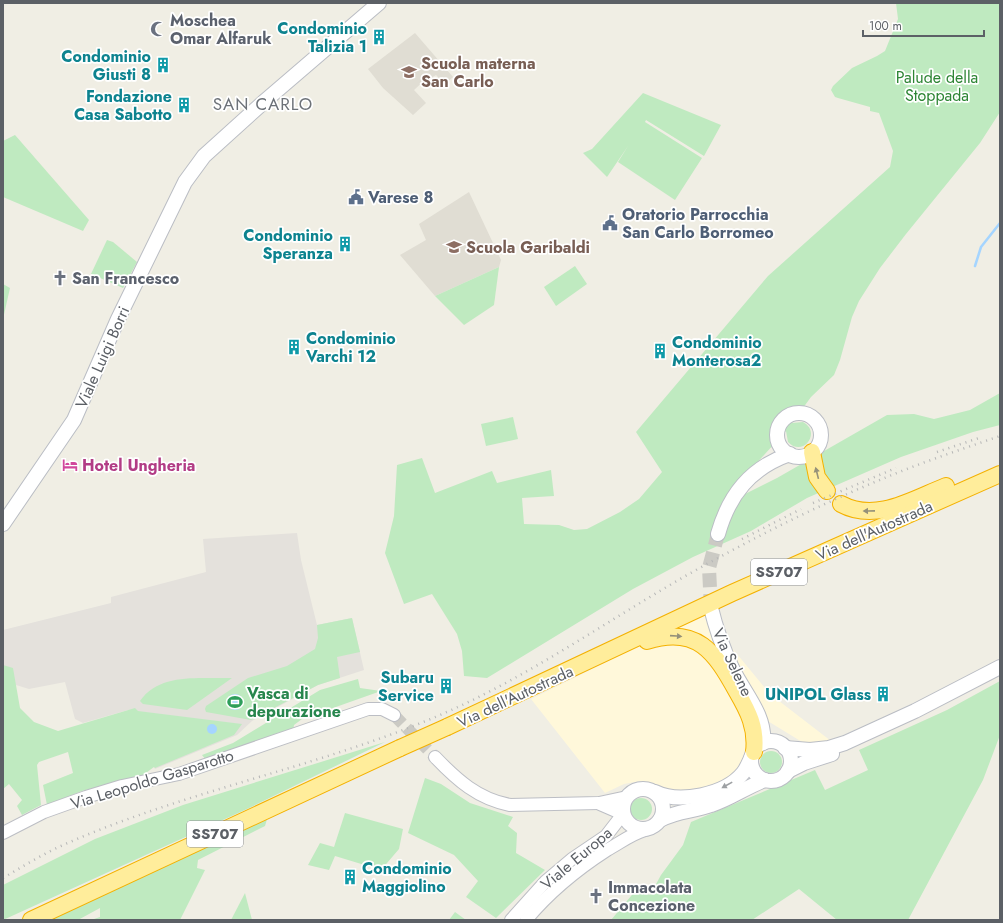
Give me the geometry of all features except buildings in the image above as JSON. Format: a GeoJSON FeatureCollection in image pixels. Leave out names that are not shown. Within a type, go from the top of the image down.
{"type":"FeatureCollection","features":[{"type":"Feature","properties":{"kind":"highway"},"geometry":{"type":"LineString","coordinates":[[812,452],[817,477],[827,491]]}},
{"type":"Feature","properties":{"kind":"highway"},"geometry":{"type":"LineString","coordinates":[[841,504],[859,511],[884,510],[953,484],[1000,473]]}},
{"type":"Feature","properties":{"kind":"highway","name":"Via dell'Autostrada"},"geometry":{"type":"LineString","coordinates":[[31,920],[732,593],[1000,473]]}},
{"type":"Feature","properties":{"kind":"highway"},"geometry":{"type":"LineString","coordinates":[[560,674],[583,670],[642,643],[661,637],[680,636],[693,640],[708,649],[720,663],[749,713],[754,731],[756,751]]}},
{"type":"Feature","properties":{"kind":"main road","name":"Viale Luigi Borri"},"geometry":{"type":"LineString","coordinates":[[3,524],[74,420],[122,310],[185,182],[204,156],[266,100],[379,3]]}},
{"type":"Feature","properties":{"kind":"main road"},"geometry":{"type":"LineString","coordinates":[[718,534],[722,521],[736,493],[760,468],[777,436],[778,429],[785,418],[798,413],[810,416],[816,421],[821,433],[818,444],[812,452],[800,456],[790,454],[782,448],[777,436]]}},
{"type":"Feature","properties":{"kind":"main road"},"geometry":{"type":"LineString","coordinates":[[760,468],[790,454]]}},
{"type":"Feature","properties":{"kind":"main road","name":"Via Selene"},"geometry":{"type":"LineString","coordinates":[[711,608],[717,634],[759,716],[763,728],[756,751]]}},
{"type":"Feature","properties":{"kind":"main road"},"geometry":{"type":"LineString","coordinates":[[915,711],[912,716],[874,736],[833,754],[804,763],[788,771],[781,779],[770,781],[765,780],[750,785],[721,802],[710,806],[677,812],[660,820],[651,828],[645,830],[634,827],[623,814],[624,802],[627,797],[637,790],[649,790],[670,798],[678,798],[697,796],[718,789],[742,774],[756,751],[768,742],[803,750],[835,747],[915,711],[1000,666]]}},
{"type":"Feature","properties":{"kind":"main road","name":"Via Selene"},"geometry":{"type":"LineString","coordinates":[[759,716],[768,722],[783,746]]}},
{"type":"Feature","properties":{"kind":"main road"},"geometry":{"type":"LineString","coordinates":[[783,746],[791,759],[788,771]]}},
{"type":"Feature","properties":{"kind":"main road"},"geometry":{"type":"LineString","coordinates":[[756,751],[752,768],[755,773],[765,780]]}},
{"type":"Feature","properties":{"kind":"main road"},"geometry":{"type":"LineString","coordinates":[[655,792],[662,802],[663,815],[660,820]]}},
{"type":"Feature","properties":{"kind":"street","name":"Via Leopoldo Gasparotto"},"geometry":{"type":"LineString","coordinates":[[3,833],[44,812],[86,797],[122,786],[179,774],[368,709],[382,709],[394,714]]}},
{"type":"Feature","properties":{"kind":"street"},"geometry":{"type":"LineString","coordinates":[[435,757],[457,780],[485,798],[498,803],[599,803],[627,797]]}},
{"type":"Feature","properties":{"kind":"street"},"geometry":{"type":"LineString","coordinates":[[599,803],[623,814]]}},
{"type":"Feature","properties":{"kind":"street","name":"Viale Europa"},"geometry":{"type":"LineString","coordinates":[[512,920],[546,881],[572,859],[608,834],[623,814]]}},
{"type":"Feature","properties":{"kind":"street","name":"Viale Europa"},"geometry":{"type":"LineString","coordinates":[[526,920],[548,896],[579,868],[624,839],[645,830]]}},
{"type":"Feature","properties":{"kind":"shaded area","name":"Scuola materna San Carlo"},"geometry":{"type":"Polygon","coordinates":[[[415,33],[453,77],[445,84],[436,75],[431,78],[429,76],[414,90],[426,103],[413,115],[383,88],[368,69],[415,33]]]}},
{"type":"Feature","properties":{"kind":"shaded area","name":"Scuola Garibaldi"},"geometry":{"type":"Polygon","coordinates":[[[469,192],[501,260],[499,267],[435,296],[400,255],[426,240],[419,224],[469,192]]]}},
{"type":"Feature","properties":{"kind":"shaded area"},"geometry":{"type":"Polygon","coordinates":[[[297,533],[301,560],[317,625],[352,618],[364,670],[318,685],[252,721],[237,735],[155,769],[128,710],[83,723],[75,719],[65,682],[29,689],[3,681],[3,630],[111,603],[111,597],[206,572],[203,539],[297,533]]]}},
{"type":"Feature","properties":{"kind":"shaded area"},"geometry":{"type":"Polygon","coordinates":[[[704,614],[770,694],[831,741],[807,745],[761,717],[739,771],[726,783],[694,793],[653,787],[640,781],[624,784],[605,793],[531,699],[704,614]]]}},
{"type":"Feature","properties":{"kind":"green space","name":"Palude della Stoppada"},"geometry":{"type":"Polygon","coordinates":[[[896,3],[1000,3],[1000,112],[980,143],[880,268],[859,301],[852,317],[840,360],[834,375],[811,397],[792,423],[803,422],[808,426],[811,432],[811,437],[808,442],[799,447],[794,446],[788,442],[786,431],[753,467],[743,495],[777,478],[887,415],[914,414],[934,419],[970,410],[1000,393],[1000,425],[973,432],[901,457],[807,498],[751,531],[693,557],[633,589],[487,678],[464,676],[462,651],[457,634],[432,594],[404,604],[385,553],[394,516],[397,465],[422,458],[435,493],[492,471],[497,483],[551,470],[554,496],[522,498],[524,524],[559,525],[574,530],[587,529],[620,512],[639,499],[662,472],[636,432],[768,276],[890,167],[893,151],[879,113],[870,111],[870,107],[835,97],[831,90],[833,86],[852,68],[885,51],[898,19],[896,3]]]}},
{"type":"Feature","properties":{"kind":"green space"},"geometry":{"type":"Polygon","coordinates":[[[643,93],[721,125],[704,156],[646,120],[645,122],[702,158],[675,200],[618,162],[628,146],[607,177],[583,153],[592,149],[643,93]]]}},
{"type":"Feature","properties":{"kind":"green space"},"geometry":{"type":"Polygon","coordinates":[[[15,135],[89,220],[83,231],[3,197],[3,141],[15,135]]]}},
{"type":"Feature","properties":{"kind":"green space"},"geometry":{"type":"Polygon","coordinates":[[[107,240],[113,242],[137,262],[123,288],[91,274],[107,240]]]}},
{"type":"Feature","properties":{"kind":"green space"},"geometry":{"type":"Polygon","coordinates":[[[575,266],[587,284],[556,306],[544,287],[575,266]]]}},
{"type":"Feature","properties":{"kind":"green space"},"geometry":{"type":"Polygon","coordinates":[[[499,267],[494,305],[464,325],[435,296],[499,267]]]}},
{"type":"Feature","properties":{"kind":"green space"},"geometry":{"type":"Polygon","coordinates":[[[3,284],[10,288],[3,319],[3,284]]]}},
{"type":"Feature","properties":{"kind":"green space"},"geometry":{"type":"Polygon","coordinates":[[[513,417],[518,439],[486,446],[481,424],[513,417]]]}},
{"type":"Feature","properties":{"kind":"green space"},"geometry":{"type":"Polygon","coordinates":[[[352,618],[360,652],[337,657],[340,678],[318,685],[251,720],[206,712],[206,706],[248,678],[287,666],[315,649],[318,638],[317,625],[352,618]]]}},
{"type":"Feature","properties":{"kind":"green space"},"geometry":{"type":"Polygon","coordinates":[[[3,665],[13,668],[20,708],[34,722],[58,731],[135,708],[138,711],[242,724],[234,735],[155,768],[154,767],[143,775],[82,791],[47,805],[43,785],[73,773],[68,752],[39,762],[37,765],[41,805],[22,815],[17,806],[22,800],[9,784],[3,789],[3,665]]]}},
{"type":"Feature","properties":{"kind":"green space"},"geometry":{"type":"Polygon","coordinates":[[[194,678],[232,678],[187,710],[143,704],[140,701],[148,692],[158,685],[169,681],[194,678]]]}},
{"type":"Feature","properties":{"kind":"green space"},"geometry":{"type":"Polygon","coordinates":[[[358,679],[360,688],[381,691],[302,719],[294,725],[293,731],[206,760],[202,755],[233,743],[320,690],[358,679]]]}},
{"type":"Feature","properties":{"kind":"green space"},"geometry":{"type":"Polygon","coordinates":[[[1000,681],[1000,735],[983,780],[908,920],[837,920],[799,889],[752,920],[611,920],[636,890],[650,895],[661,875],[683,845],[691,822],[815,770],[825,790],[868,770],[859,750],[947,710],[1000,681]]]}},
{"type":"Feature","properties":{"kind":"green space"},"geometry":{"type":"Polygon","coordinates":[[[385,742],[247,809],[3,920],[3,885],[95,839],[183,805],[385,742]]]}},
{"type":"Feature","properties":{"kind":"green space"},"geometry":{"type":"Polygon","coordinates":[[[771,751],[779,754],[782,762],[779,770],[771,773],[763,770],[760,762],[763,754],[771,751]]]}},
{"type":"Feature","properties":{"kind":"green space"},"geometry":{"type":"Polygon","coordinates":[[[425,778],[441,784],[470,803],[513,817],[508,826],[517,833],[516,853],[545,870],[496,918],[466,897],[478,881],[454,855],[408,833],[425,778]]]}},
{"type":"Feature","properties":{"kind":"green space"},"geometry":{"type":"Polygon","coordinates":[[[641,798],[649,801],[652,809],[649,817],[641,820],[633,817],[630,809],[633,801],[641,798]]]}},
{"type":"Feature","properties":{"kind":"green space"},"geometry":{"type":"Polygon","coordinates":[[[345,813],[403,829],[399,849],[381,870],[335,856],[329,870],[308,865],[320,843],[334,847],[345,813]]]}},
{"type":"Feature","properties":{"kind":"green space"},"geometry":{"type":"Polygon","coordinates":[[[268,816],[265,826],[198,860],[197,868],[205,870],[180,920],[91,920],[100,917],[100,908],[78,920],[45,920],[268,816]]]}},
{"type":"Feature","properties":{"kind":"green space"},"geometry":{"type":"Polygon","coordinates":[[[245,893],[252,920],[231,920],[245,893]]]}},
{"type":"Feature","properties":{"kind":"green space"},"geometry":{"type":"Polygon","coordinates":[[[455,912],[466,920],[449,920],[455,912]]]}},
{"type":"Feature","properties":{"kind":"water","name":"Vasca di depurazione"},"geometry":{"type":"Polygon","coordinates":[[[235,694],[242,699],[243,702],[238,709],[235,710],[228,705],[227,702],[232,695],[235,694]]]}},
{"type":"Feature","properties":{"kind":"water","name":"Vasca di depurazione"},"geometry":{"type":"Polygon","coordinates":[[[210,724],[214,724],[216,725],[216,733],[210,734],[207,731],[207,727],[210,724]]]}},
{"type":"Feature","properties":{"kind":"waterway"},"geometry":{"type":"LineString","coordinates":[[975,266],[981,247],[1000,223]]}},
{"type":"Feature","properties":{"kind":"tunnel"},"geometry":{"type":"LineString","coordinates":[[711,608],[709,568],[718,534]]}},
{"type":"Feature","properties":{"kind":"tunnel"},"geometry":{"type":"LineString","coordinates":[[394,715],[435,757]]}},
{"type":"Feature","properties":{"kind":"railway"},"geometry":{"type":"LineString","coordinates":[[3,878],[61,846],[107,827],[202,794],[346,750],[393,734],[440,715],[512,680],[683,577],[741,545],[789,521],[887,477],[1000,436]]}},
{"type":"Feature","properties":{"kind":"railway"},"geometry":{"type":"LineString","coordinates":[[937,452],[979,438]]}},
{"type":"Feature","properties":{"kind":"railway"},"geometry":{"type":"LineString","coordinates":[[813,503],[896,468]]}},
{"type":"Feature","properties":{"kind":"railway"},"geometry":{"type":"LineString","coordinates":[[742,539],[801,509]]}},
{"type":"Feature","properties":{"kind":"place","name":"Moschea Omar Alfaruk"},"geometry":{"type":"Point","coordinates":[158,29]}},
{"type":"Feature","properties":{"kind":"place","name":"Condominio Talizia 1"},"geometry":{"type":"Point","coordinates":[379,37]}},
{"type":"Feature","properties":{"kind":"place","name":"Condominio Giusti 8"},"geometry":{"type":"Point","coordinates":[163,65]}},
{"type":"Feature","properties":{"kind":"place","name":"Scuola materna San Carlo"},"geometry":{"type":"Point","coordinates":[409,72]}},
{"type":"Feature","properties":{"kind":"place","name":"Fondazione Casa Sabotto"},"geometry":{"type":"Point","coordinates":[184,105]}},
{"type":"Feature","properties":{"kind":"place","name":"Varese 8"},"geometry":{"type":"Point","coordinates":[356,197]}},
{"type":"Feature","properties":{"kind":"place","name":"Oratorio Parrocchia San Carlo Borromeo"},"geometry":{"type":"Point","coordinates":[610,223]}},
{"type":"Feature","properties":{"kind":"place","name":"Condominio Speranza"},"geometry":{"type":"Point","coordinates":[345,244]}},
{"type":"Feature","properties":{"kind":"place","name":"Scuola Garibaldi"},"geometry":{"type":"Point","coordinates":[454,247]}},
{"type":"Feature","properties":{"kind":"place","name":"San Francesco"},"geometry":{"type":"Point","coordinates":[60,278]}},
{"type":"Feature","properties":{"kind":"place","name":"Condominio Varchi 12"},"geometry":{"type":"Point","coordinates":[294,347]}},
{"type":"Feature","properties":{"kind":"place","name":"Condominio Monterosa2"},"geometry":{"type":"Point","coordinates":[660,351]}},
{"type":"Feature","properties":{"kind":"place","name":"Hotel Ungheria"},"geometry":{"type":"Point","coordinates":[70,465]}},
{"type":"Feature","properties":{"kind":"place","name":"Subaru Service"},"geometry":{"type":"Point","coordinates":[446,686]}},
{"type":"Feature","properties":{"kind":"place","name":"UNIPOL Glass"},"geometry":{"type":"Point","coordinates":[883,694]}},
{"type":"Feature","properties":{"kind":"place","name":"Vasca di depurazione"},"geometry":{"type":"Point","coordinates":[235,702]}},
{"type":"Feature","properties":{"kind":"place","name":"Condominio Maggiolino"},"geometry":{"type":"Point","coordinates":[350,877]}},
{"type":"Feature","properties":{"kind":"place","name":"Immacolata Concezione"},"geometry":{"type":"Point","coordinates":[596,896]}},
{"type":"Feature","properties":{"kind":"district","name":"SAN CARLO"},"geometry":{"type":"Point","coordinates":[263,104]}}]}
